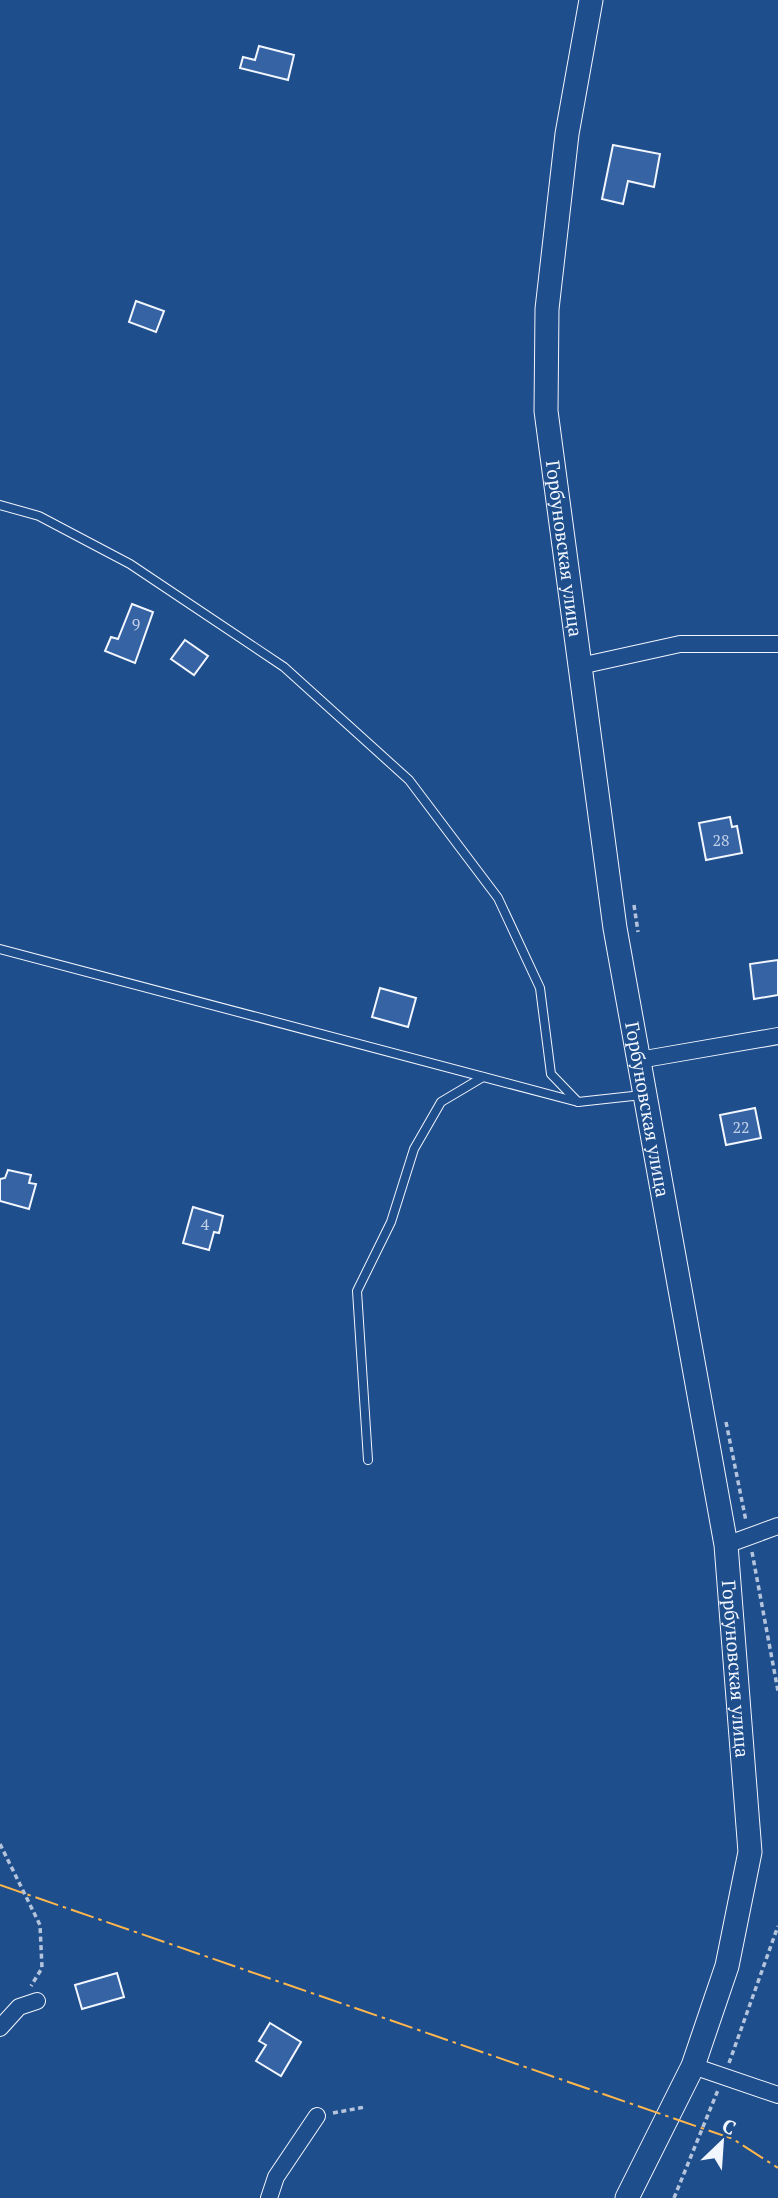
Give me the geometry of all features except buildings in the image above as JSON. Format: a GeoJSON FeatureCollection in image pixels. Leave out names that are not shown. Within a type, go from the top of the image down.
{"type":"FeatureCollection","features":[{"type":"Feature","properties":{"kind":"main road","name":"Горбуновская улица"},"geometry":{"type":"LineString","coordinates":[[591,0],[567,134],[547,309],[546,411],[615,928],[726,1545],[750,1852],[727,1966],[693,2066],[627,2198]]}},
{"type":"Feature","properties":{"kind":"street"},"geometry":{"type":"LineString","coordinates":[[580,666],[680,644],[778,644]]}},
{"type":"Feature","properties":{"kind":"street"},"geometry":{"type":"LineString","coordinates":[[639,1060],[778,1036]]}},
{"type":"Feature","properties":{"kind":"street"},"geometry":{"type":"LineString","coordinates":[[726,1545],[778,1526]]}},
{"type":"Feature","properties":{"kind":"street"},"geometry":{"type":"LineString","coordinates":[[0,2028],[19,2007],[37,2001]]}},
{"type":"Feature","properties":{"kind":"street"},"geometry":{"type":"LineString","coordinates":[[693,2066],[777,2093]]}},
{"type":"Feature","properties":{"kind":"street"},"geometry":{"type":"LineString","coordinates":[[269,2198],[276,2177],[317,2116]]}},
{"type":"Feature","properties":{"kind":"lane"},"geometry":{"type":"LineString","coordinates":[[0,505],[38,516],[130,564],[262,652],[284,667],[409,780],[498,898],[540,988],[551,1073],[579,1102]]}},
{"type":"Feature","properties":{"kind":"lane"},"geometry":{"type":"LineString","coordinates":[[0,949],[579,1102],[645,1094]]}},
{"type":"Feature","properties":{"kind":"lane"},"geometry":{"type":"LineString","coordinates":[[368,1460],[357,1291],[391,1222],[414,1149],[441,1102],[483,1077]]}},
{"type":"Feature","properties":{"kind":"path"},"geometry":{"type":"LineString","coordinates":[[634,899],[639,939]]}},
{"type":"Feature","properties":{"kind":"path"},"geometry":{"type":"LineString","coordinates":[[725,1414],[778,1691]]}},
{"type":"Feature","properties":{"kind":"path"},"geometry":{"type":"LineString","coordinates":[[0,1843],[40,1925],[43,1968],[19,2007]]}},
{"type":"Feature","properties":{"kind":"path"},"geometry":{"type":"LineString","coordinates":[[317,2116],[365,2107]]}},
{"type":"Feature","properties":{"kind":"power"},"geometry":{"type":"LineString","coordinates":[[0,1885],[733,2139],[778,2168]]}}]}
